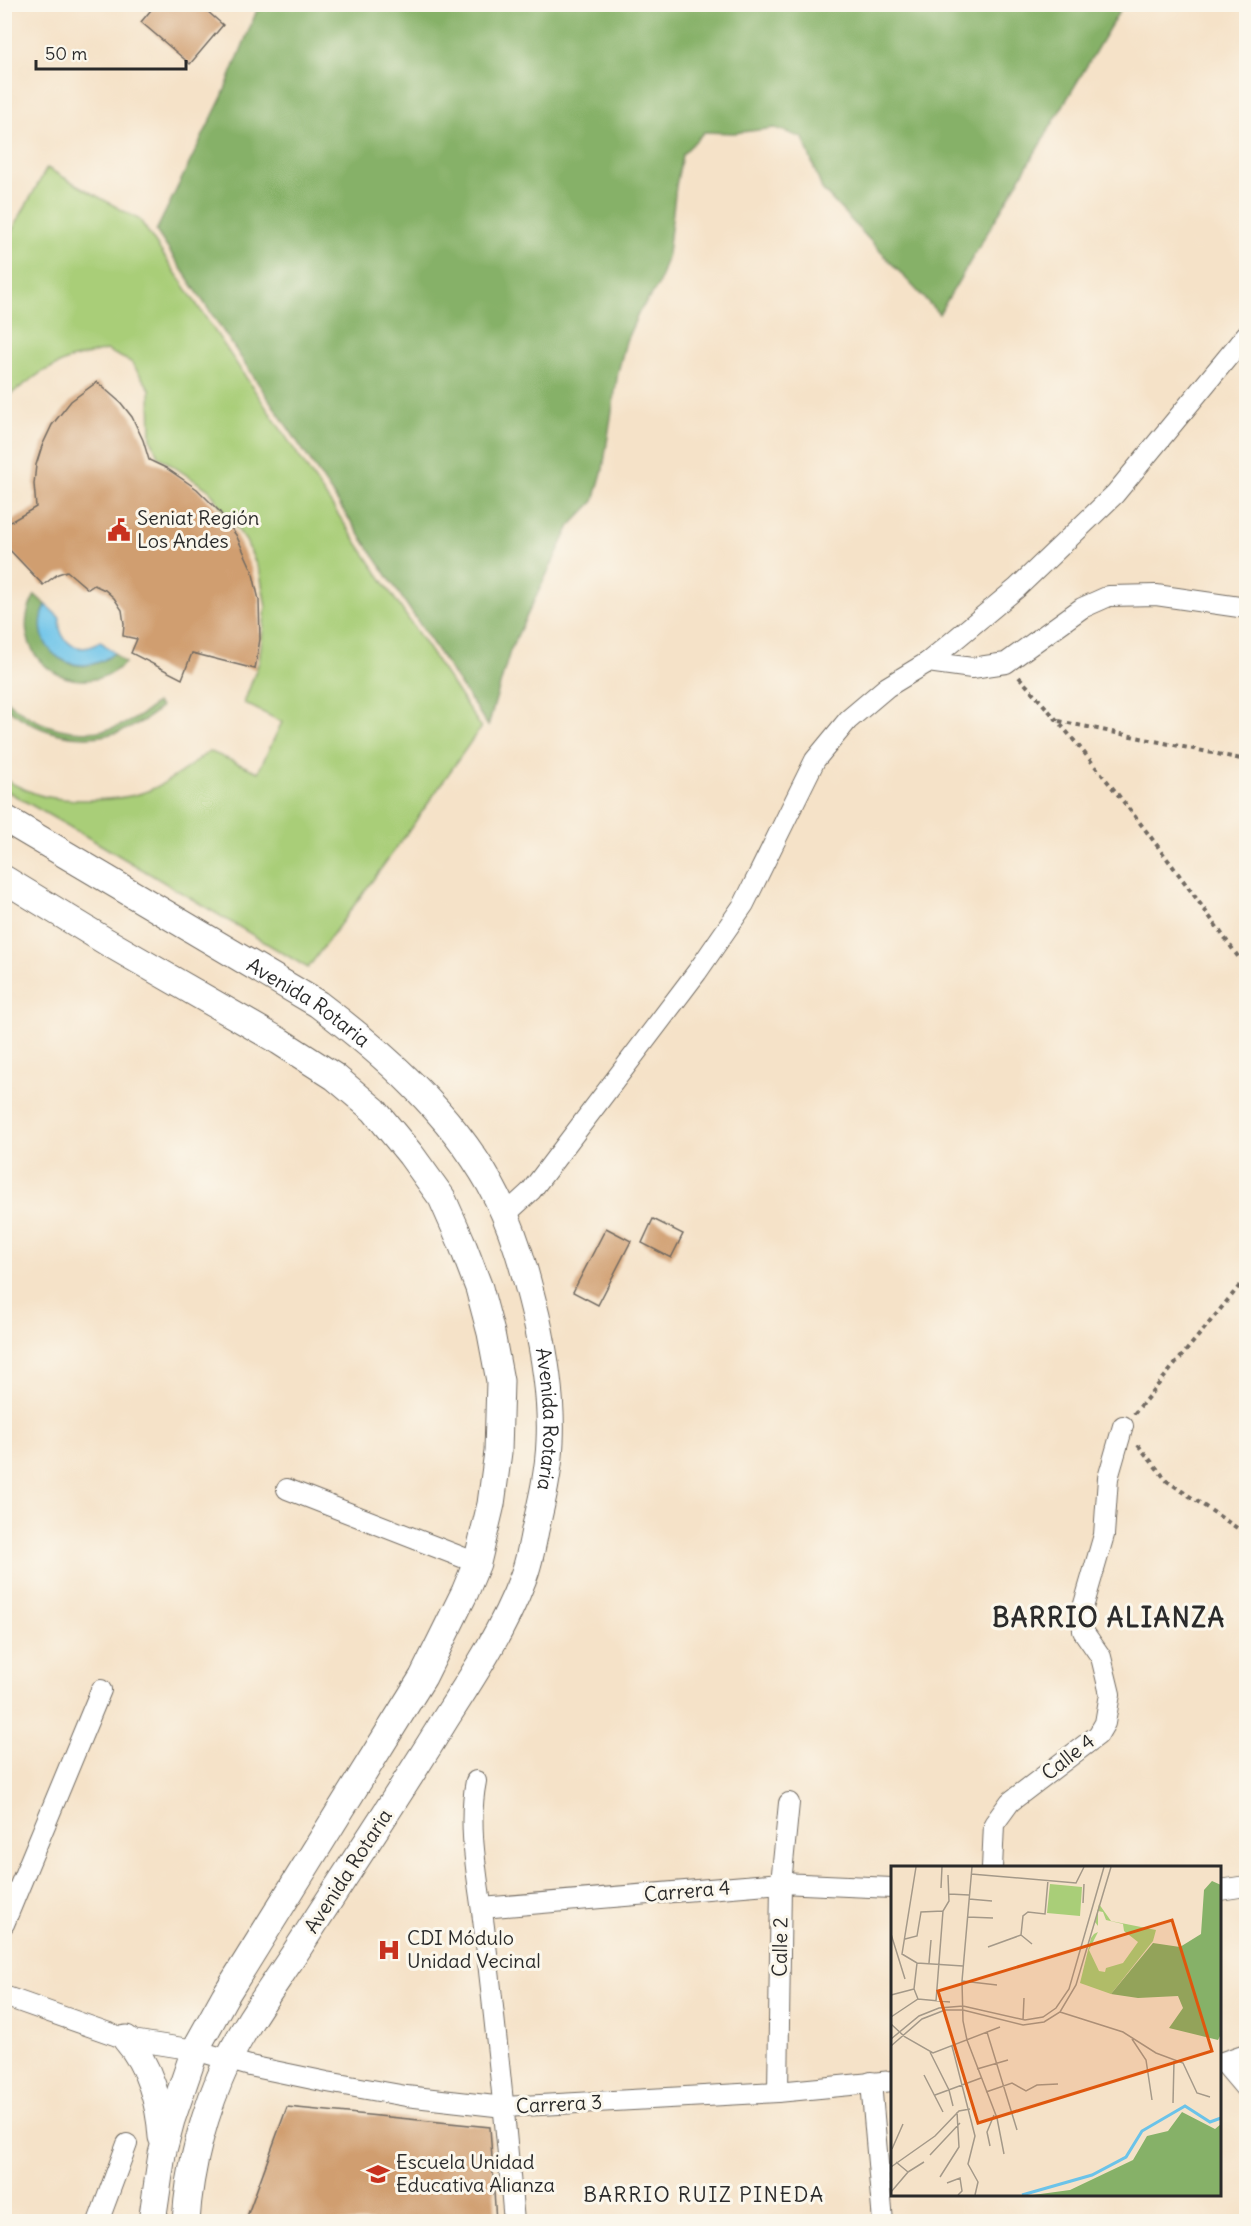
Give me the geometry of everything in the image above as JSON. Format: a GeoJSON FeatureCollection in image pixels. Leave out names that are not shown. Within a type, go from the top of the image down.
{"type":"FeatureCollection","features":[{"type":"Feature","properties":{"kind":"main road","name":"Avenida Rotaria"},"geometry":{"type":"LineString","coordinates":[[4,818],[308,998],[358,1034],[393,1065],[457,1132],[491,1185],[505,1215],[526,1274],[540,1335],[547,1386],[550,1441],[542,1502],[525,1575],[501,1629],[423,1757],[260,2007],[229,2060],[204,2125],[193,2168],[186,2222]]}},
{"type":"Feature","properties":{"kind":"main road","name":"Avenida Rotaria"},"geometry":{"type":"LineString","coordinates":[[4,879],[279,1041],[335,1077],[374,1110],[442,1198],[479,1288],[500,1381],[498,1452],[491,1504],[477,1563],[423,1677],[225,1996],[195,2050],[162,2154],[152,2222]]}},
{"type":"Feature","properties":{"kind":"main road"},"geometry":{"type":"LineString","coordinates":[[126,2039],[135,2049],[143,2064],[156,2098],[162,2136],[162,2154]]}},
{"type":"Feature","properties":{"kind":"street"},"geometry":{"type":"LineString","coordinates":[[505,1215],[531,1191],[697,972],[744,904],[815,760],[848,720],[887,687],[928,662],[1017,588],[1114,494],[1240,356],[1246,335]]}},
{"type":"Feature","properties":{"kind":"street"},"geometry":{"type":"LineString","coordinates":[[928,662],[972,668],[1006,663],[1083,608],[1109,596],[1156,595],[1246,608]]}},
{"type":"Feature","properties":{"kind":"street","name":"Calle 4"},"geometry":{"type":"LineString","coordinates":[[992,1866],[994,1824],[1010,1802],[1098,1735],[1105,1724],[1110,1694],[1101,1658],[1083,1631],[1082,1611],[1104,1534],[1108,1478],[1123,1426]]}},
{"type":"Feature","properties":{"kind":"street"},"geometry":{"type":"LineString","coordinates":[[287,1489],[477,1563]]}},
{"type":"Feature","properties":{"kind":"street"},"geometry":{"type":"LineString","coordinates":[[4,1923],[101,1690]]}},
{"type":"Feature","properties":{"kind":"street"},"geometry":{"type":"LineString","coordinates":[[474,1788],[473,1827],[504,2107],[514,2222]]}},
{"type":"Feature","properties":{"kind":"street","name":"Calle 2"},"geometry":{"type":"LineString","coordinates":[[778,2092],[781,1883],[789,1803]]}},
{"type":"Feature","properties":{"kind":"street","name":"Carrera 4"},"geometry":{"type":"LineString","coordinates":[[482,1908],[781,1883],[891,1888]]}},
{"type":"Feature","properties":{"kind":"street"},"geometry":{"type":"LineString","coordinates":[[1221,1890],[1246,1886]]}},
{"type":"Feature","properties":{"kind":"street","name":"Carrera 3"},"geometry":{"type":"LineString","coordinates":[[4,1996],[126,2039],[195,2050],[327,2082],[406,2096],[504,2107],[778,2092],[891,2081]]}},
{"type":"Feature","properties":{"kind":"street"},"geometry":{"type":"LineString","coordinates":[[1246,2054],[1222,2063],[1246,2089]]}},
{"type":"Feature","properties":{"kind":"street"},"geometry":{"type":"LineString","coordinates":[[871,2082],[883,2222]]}},
{"type":"Feature","properties":{"kind":"street"},"geometry":{"type":"LineString","coordinates":[[98,2222],[127,2144]]}},
{"type":"Feature","properties":{"kind":"path"},"geometry":{"type":"LineString","coordinates":[[1006,663],[1126,803],[1246,968]]}},
{"type":"Feature","properties":{"kind":"path"},"geometry":{"type":"LineString","coordinates":[[1058,721],[1246,760]]}},
{"type":"Feature","properties":{"kind":"path"},"geometry":{"type":"LineString","coordinates":[[1246,1278],[1123,1426],[1167,1480],[1246,1534]]}},
{"type":"Feature","properties":{"kind":"green space"},"geometry":{"type":"Polygon","coordinates":[[[259,4],[1123,5],[939,314],[822,189],[803,138],[775,128],[734,133],[704,132],[682,155],[668,254],[658,286],[639,312],[626,341],[618,372],[603,469],[594,501],[570,526],[510,651],[488,726],[156,231],[222,97],[259,4]]]}},
{"type":"Feature","properties":{"kind":"green space"},"geometry":{"type":"Polygon","coordinates":[[[47,168],[140,220],[481,727],[408,832],[308,968],[5,790],[5,780],[37,794],[59,799],[100,800],[140,794],[166,782],[209,751],[258,772],[282,722],[244,703],[259,662],[266,607],[260,573],[246,541],[209,490],[158,456],[151,439],[150,389],[131,362],[106,350],[70,359],[42,372],[5,398],[5,243],[47,168]]]}},
{"type":"Feature","properties":{"kind":"green space"},"geometry":{"type":"Polygon","coordinates":[[[35,595],[46,605],[42,622],[44,636],[50,649],[59,658],[71,664],[85,665],[100,662],[114,653],[125,663],[105,676],[85,680],[66,677],[48,668],[35,655],[28,637],[27,617],[35,595]]]}},
{"type":"Feature","properties":{"kind":"green space"},"geometry":{"type":"Polygon","coordinates":[[[4,698],[21,712],[40,722],[60,729],[80,732],[100,731],[119,726],[138,717],[156,703],[161,707],[143,721],[124,730],[83,737],[62,735],[42,729],[22,719],[5,706],[4,698]]]}},
{"type":"Feature","properties":{"kind":"water"},"geometry":{"type":"Polygon","coordinates":[[[46,605],[60,618],[62,634],[71,644],[85,648],[100,641],[114,653],[100,662],[85,665],[59,658],[49,648],[43,636],[41,621],[46,605]]]}},
{"type":"Feature","properties":{"kind":"building"},"geometry":{"type":"Polygon","coordinates":[[[156,4],[199,4],[223,25],[190,64],[141,22],[156,4]]]}},
{"type":"Feature","properties":{"kind":"building","name":"Seniat Región Los Andes"},"geometry":{"type":"Polygon","coordinates":[[[97,382],[121,403],[132,417],[149,460],[166,468],[197,489],[219,511],[236,535],[252,570],[259,600],[260,639],[255,669],[192,653],[182,679],[131,653],[137,639],[123,636],[122,610],[105,590],[94,585],[88,589],[67,571],[58,574],[43,585],[5,545],[5,525],[36,507],[34,484],[36,465],[52,425],[71,401],[97,382]]]}},
{"type":"Feature","properties":{"kind":"building"},"geometry":{"type":"Polygon","coordinates":[[[653,1219],[683,1234],[671,1258],[642,1243],[653,1219]]]}},
{"type":"Feature","properties":{"kind":"building"},"geometry":{"type":"Polygon","coordinates":[[[606,1228],[631,1241],[598,1305],[573,1292],[606,1228]]]}},
{"type":"Feature","properties":{"kind":"building","name":"Escuela Unidad Educativa Alianza"},"geometry":{"type":"Polygon","coordinates":[[[287,2107],[490,2127],[496,2222],[245,2222],[287,2107]]]}},
{"type":"Feature","properties":{"kind":"place","name":"Seniat Región Los Andes"},"geometry":{"type":"Point","coordinates":[119,530]}},
{"type":"Feature","properties":{"kind":"place","name":"CDI Módulo Unidad Vecinal"},"geometry":{"type":"Point","coordinates":[389,1950]}},
{"type":"Feature","properties":{"kind":"place","name":"Escuela Unidad Educativa Alianza"},"geometry":{"type":"Point","coordinates":[378,2174]}},
{"type":"Feature","properties":{"kind":"district","name":"BARRIO ALIANZA"},"geometry":{"type":"Point","coordinates":[1109,1618]}},
{"type":"Feature","properties":{"kind":"district","name":"BARRIO RUIZ PINEDA"},"geometry":{"type":"Point","coordinates":[704,2195]}}]}
